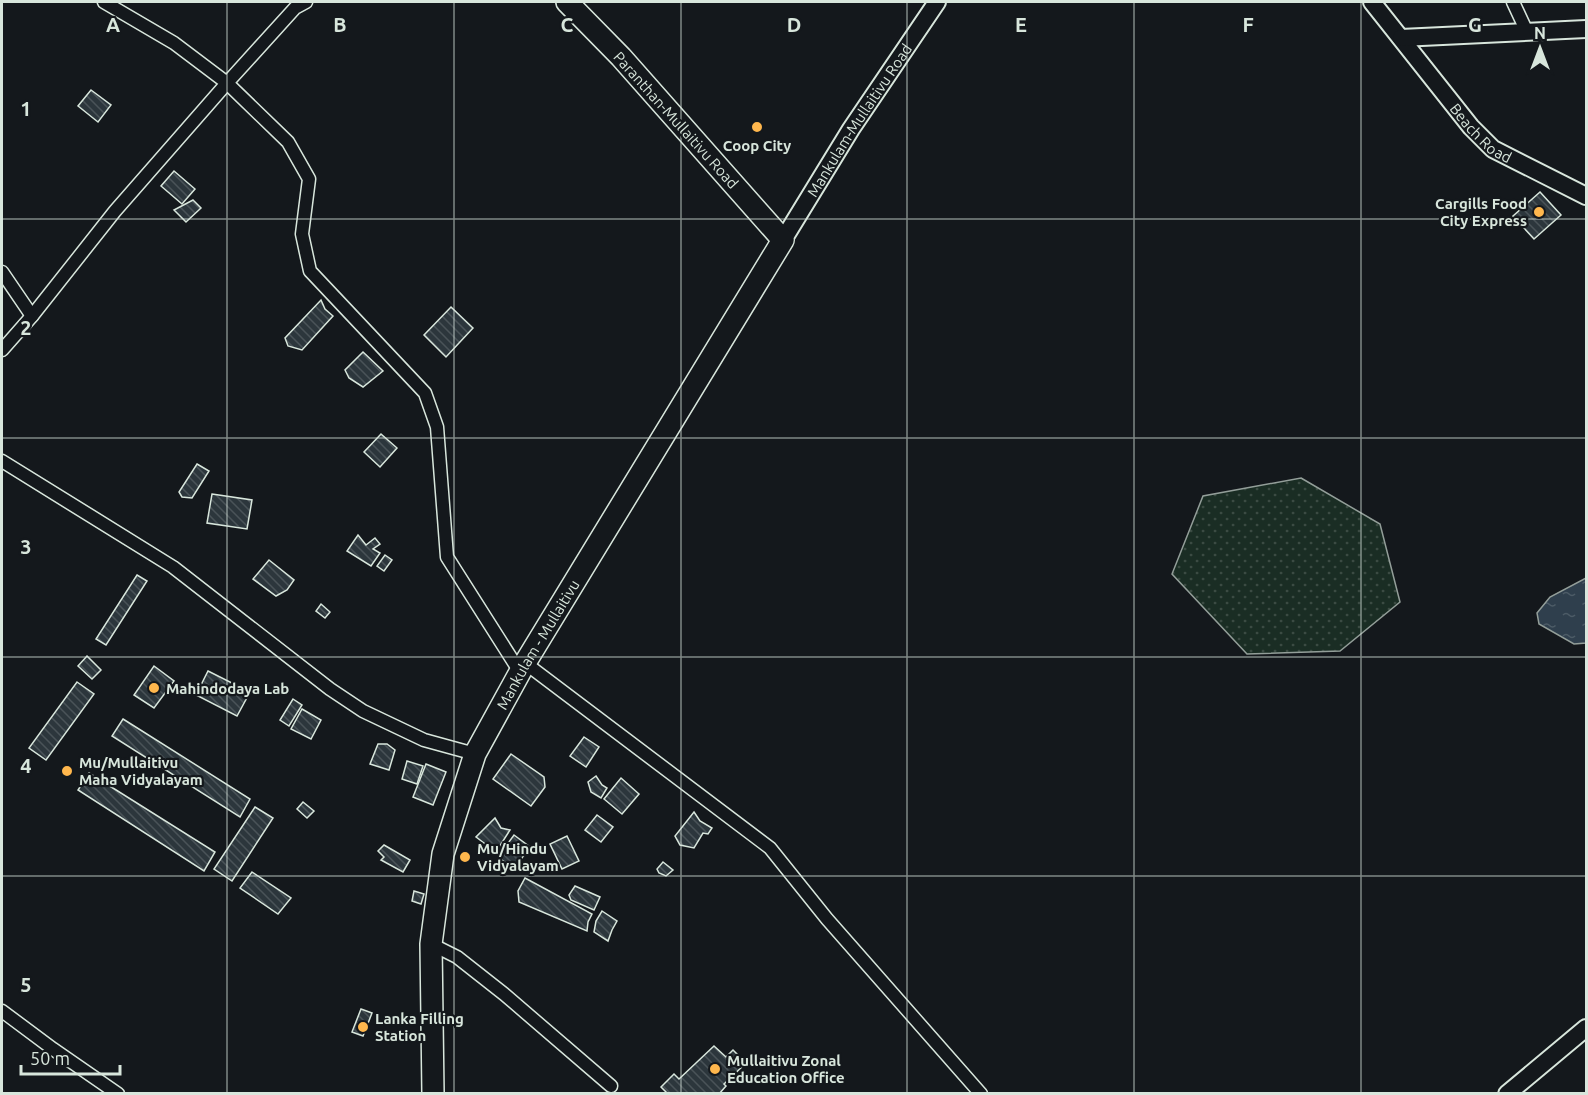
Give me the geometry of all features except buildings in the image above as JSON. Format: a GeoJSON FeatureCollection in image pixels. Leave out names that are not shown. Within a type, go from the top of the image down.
{"type":"FeatureCollection","features":[{"type":"Feature","properties":{"kind":"highway","name":"Paranthan-Mullaitivu Road"},"geometry":{"type":"LineString","coordinates":[[567,2],[621,57],[783,240]]}},
{"type":"Feature","properties":{"kind":"highway","name":"Mankulam - Mullaitivu"},"geometry":{"type":"LineString","coordinates":[[433,1094],[430,944],[443,854],[475,754],[523,668],[783,240]]}},
{"type":"Feature","properties":{"kind":"street"},"geometry":{"type":"LineString","coordinates":[[104,2],[174,43],[227,83],[288,142],[309,179],[302,234],[310,271],[425,393],[437,428],[447,557],[523,668],[770,848],[826,919],[981,1094]]}},
{"type":"Feature","properties":{"kind":"street"},"geometry":{"type":"LineString","coordinates":[[2,350],[32,316],[115,211],[295,8],[306,2]]}},
{"type":"Feature","properties":{"kind":"street","name":"Mankulam-Mullaitivu Road"},"geometry":{"type":"LineString","coordinates":[[783,240],[851,129],[937,2]]}},
{"type":"Feature","properties":{"kind":"street","name":"Beach Road"},"geometry":{"type":"LineString","coordinates":[[1372,2],[1471,127],[1493,150],[1587,196]]}},
{"type":"Feature","properties":{"kind":"street"},"geometry":{"type":"LineString","coordinates":[[1514,2],[1527,32]]}},
{"type":"Feature","properties":{"kind":"street"},"geometry":{"type":"LineString","coordinates":[[1401,38],[1587,29]]}},
{"type":"Feature","properties":{"kind":"street"},"geometry":{"type":"LineString","coordinates":[[2,272],[32,316]]}},
{"type":"Feature","properties":{"kind":"street"},"geometry":{"type":"LineString","coordinates":[[2,461],[173,567],[330,689],[363,711],[424,740],[475,754]]}},
{"type":"Feature","properties":{"kind":"street"},"geometry":{"type":"LineString","coordinates":[[430,944],[465,963],[611,1086]]}},
{"type":"Feature","properties":{"kind":"street"},"geometry":{"type":"LineString","coordinates":[[2,1011],[118,1094]]}},
{"type":"Feature","properties":{"kind":"street"},"geometry":{"type":"LineString","coordinates":[[1507,1094],[1587,1028]]}},
{"type":"Feature","properties":{"kind":"green space"},"geometry":{"type":"Polygon","coordinates":[[[1301,478],[1380,524],[1400,602],[1340,651],[1247,654],[1172,574],[1203,496],[1301,478]]]}},
{"type":"Feature","properties":{"kind":"water"},"geometry":{"type":"Polygon","coordinates":[[[1586,578],[1586,643],[1574,644],[1539,624],[1537,613],[1550,597],[1586,578]]]}},
{"type":"Feature","properties":{"kind":"place","name":"Coop City"},"geometry":{"type":"Point","coordinates":[757,127]}},
{"type":"Feature","properties":{"kind":"place","name":"Cargills Food City Express"},"geometry":{"type":"Point","coordinates":[1539,212]}},
{"type":"Feature","properties":{"kind":"place","name":"Mahindodaya Lab"},"geometry":{"type":"Point","coordinates":[154,688]}},
{"type":"Feature","properties":{"kind":"place","name":"Mu/Mullaitivu Maha Vidyalayam"},"geometry":{"type":"Point","coordinates":[67,771]}},
{"type":"Feature","properties":{"kind":"place","name":"Mu/Hindu Vidyalayam"},"geometry":{"type":"Point","coordinates":[465,857]}},
{"type":"Feature","properties":{"kind":"place","name":"Lanka Filling Station"},"geometry":{"type":"Point","coordinates":[363,1027]}},
{"type":"Feature","properties":{"kind":"place","name":"Mullaitivu Zonal Education Office"},"geometry":{"type":"Point","coordinates":[715,1069]}}]}
